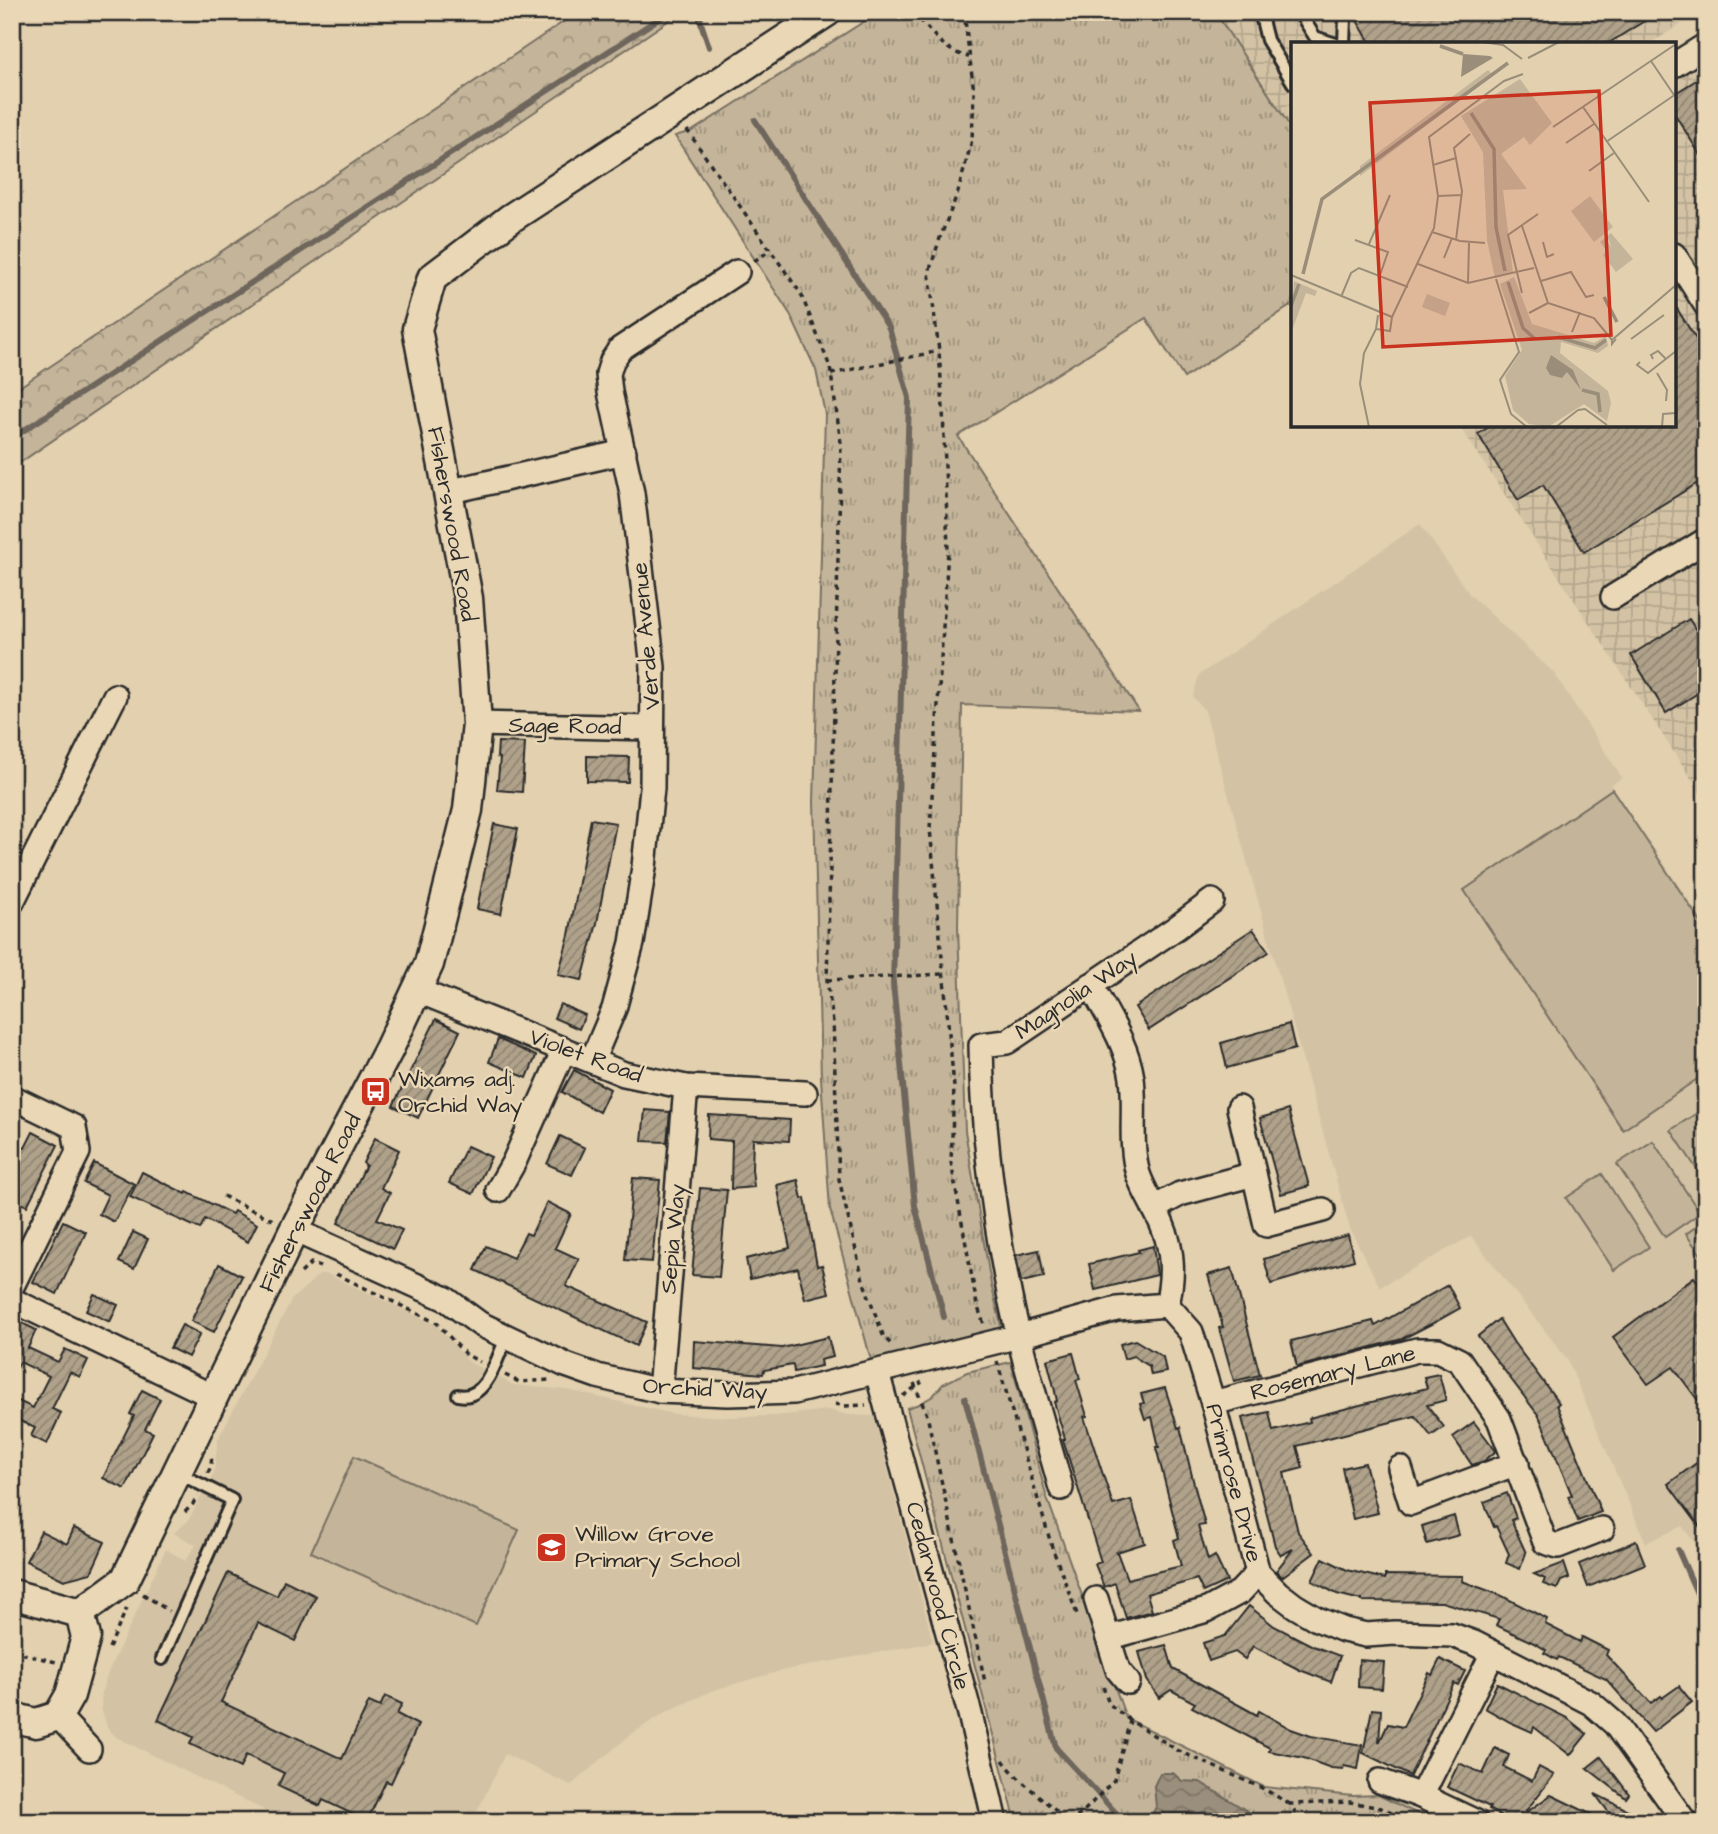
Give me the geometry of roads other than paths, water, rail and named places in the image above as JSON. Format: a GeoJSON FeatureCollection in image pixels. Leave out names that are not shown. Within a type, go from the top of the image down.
{"type":"FeatureCollection","features":[{"type":"Feature","properties":{"kind":"street","name":"Fisherswood Road"},"geometry":{"type":"LineString","coordinates":[[80,1613],[130,1585],[176,1472],[294,1230],[388,1051],[429,964],[468,810],[477,724],[468,598],[417,329],[432,278],[511,218],[827,12]]}},
{"type":"Feature","properties":{"kind":"street"},"geometry":{"type":"LineString","coordinates":[[1676,64],[1706,45]]}},
{"type":"Feature","properties":{"kind":"street"},"geometry":{"type":"LineString","coordinates":[[1676,258],[1706,305]]}},
{"type":"Feature","properties":{"kind":"street","name":"Verde Avenue"},"geometry":{"type":"LineString","coordinates":[[593,1061],[614,1009],[632,943],[645,867],[652,788],[653,667],[632,493],[608,374],[620,349],[737,272]]}},
{"type":"Feature","properties":{"kind":"street"},"geometry":{"type":"LineString","coordinates":[[447,492],[624,452]]}},
{"type":"Feature","properties":{"kind":"street"},"geometry":{"type":"LineString","coordinates":[[1613,597],[1706,540]]}},
{"type":"Feature","properties":{"kind":"street"},"geometry":{"type":"LineString","coordinates":[[12,902],[116,696]]}},
{"type":"Feature","properties":{"kind":"street","name":"Sage Road"},"geometry":{"type":"LineString","coordinates":[[477,724],[652,728]]}},
{"type":"Feature","properties":{"kind":"street","name":"Magnolia Way"},"geometry":{"type":"LineString","coordinates":[[1019,1336],[1006,1279],[991,1184],[984,1126],[981,1045],[1007,1042],[1212,901]]}},
{"type":"Feature","properties":{"kind":"street"},"geometry":{"type":"LineString","coordinates":[[1091,985],[1124,1046],[1132,1078],[1132,1140],[1138,1174],[1164,1227],[1172,1262],[1172,1282],[1167,1305]]}},
{"type":"Feature","properties":{"kind":"street","name":"Violet Road"},"geometry":{"type":"LineString","coordinates":[[416,990],[624,1074],[686,1087],[805,1093]]}},
{"type":"Feature","properties":{"kind":"street"},"geometry":{"type":"LineString","coordinates":[[498,1190],[514,1162],[564,1050]]}},
{"type":"Feature","properties":{"kind":"street","name":"Sepia Way"},"geometry":{"type":"LineString","coordinates":[[660,1391],[686,1087]]}},
{"type":"Feature","properties":{"kind":"street"},"geometry":{"type":"LineString","coordinates":[[12,1097],[74,1127],[78,1152],[12,1286]]}},
{"type":"Feature","properties":{"kind":"street"},"geometry":{"type":"LineString","coordinates":[[1239,1108],[1266,1225],[1323,1210]]}},
{"type":"Feature","properties":{"kind":"street"},"geometry":{"type":"LineString","coordinates":[[1154,1208],[1180,1194],[1254,1174]]}},
{"type":"Feature","properties":{"kind":"street","name":"Orchid Way"},"geometry":{"type":"LineString","coordinates":[[294,1230],[446,1299],[480,1324],[506,1338],[597,1376],[660,1391],[727,1394],[794,1392],[1117,1309],[1167,1305]]}},
{"type":"Feature","properties":{"kind":"street"},"geometry":{"type":"LineString","coordinates":[[12,1300],[214,1397]]}},
{"type":"Feature","properties":{"kind":"street","name":"Primrose Drive"},"geometry":{"type":"LineString","coordinates":[[1167,1305],[1191,1332],[1258,1573],[1278,1594],[1294,1606],[1344,1630],[1366,1635],[1452,1635],[1591,1703],[1615,1724],[1685,1822]]}},
{"type":"Feature","properties":{"kind":"street"},"geometry":{"type":"LineString","coordinates":[[1019,1336],[1061,1488]]}},
{"type":"Feature","properties":{"kind":"street","name":"Rosemary Lane"},"geometry":{"type":"LineString","coordinates":[[1213,1404],[1417,1350],[1438,1350],[1460,1361],[1499,1419],[1545,1542],[1558,1546],[1602,1529]]}},
{"type":"Feature","properties":{"kind":"street","name":"Cedarwood Circle"},"geometry":{"type":"LineString","coordinates":[[877,1372],[962,1711],[995,1822]]}},
{"type":"Feature","properties":{"kind":"street"},"geometry":{"type":"LineString","coordinates":[[1399,1468],[1411,1503],[1517,1463]]}},
{"type":"Feature","properties":{"kind":"street"},"geometry":{"type":"LineString","coordinates":[[1108,1638],[1207,1610],[1240,1592],[1258,1573]]}},
{"type":"Feature","properties":{"kind":"street"},"geometry":{"type":"LineString","coordinates":[[12,1594],[80,1613],[86,1637],[70,1695],[58,1716],[36,1723],[12,1717]]}},
{"type":"Feature","properties":{"kind":"street"},"geometry":{"type":"LineString","coordinates":[[1096,1599],[1118,1670],[1128,1682]]}},
{"type":"Feature","properties":{"kind":"street"},"geometry":{"type":"LineString","coordinates":[[1421,1796],[1493,1653]]}},
{"type":"Feature","properties":{"kind":"street"},"geometry":{"type":"LineString","coordinates":[[58,1716],[89,1749]]}},
{"type":"Feature","properties":{"kind":"street"},"geometry":{"type":"LineString","coordinates":[[1380,1781],[1421,1796],[1476,1822]]}},
{"type":"Feature","properties":{"kind":"lane"},"geometry":{"type":"LineString","coordinates":[[1260,12],[1267,40],[1291,80]]}},
{"type":"Feature","properties":{"kind":"lane"},"geometry":{"type":"LineString","coordinates":[[1299,12],[1315,37],[1330,42]]}},
{"type":"Feature","properties":{"kind":"lane"},"geometry":{"type":"LineString","coordinates":[[1342,12],[1345,18],[1344,42]]}},
{"type":"Feature","properties":{"kind":"lane"},"geometry":{"type":"LineString","coordinates":[[458,1395],[465,1397],[481,1389],[506,1338]]}},
{"type":"Feature","properties":{"kind":"lane"},"geometry":{"type":"LineString","coordinates":[[162,1658],[232,1500],[176,1472]]}},
{"type":"Feature","properties":{"kind":"water"},"geometry":{"type":"Polygon","coordinates":[[[1160,1773],[1173,1773],[1182,1781],[1200,1782],[1265,1822],[1148,1822],[1156,1807],[1154,1786],[1160,1773]]]}},
{"type":"Feature","properties":{"kind":"waterway"},"geometry":{"type":"LineString","coordinates":[[12,438],[669,12]]}},
{"type":"Feature","properties":{"kind":"waterway"},"geometry":{"type":"LineString","coordinates":[[702,12],[700,20],[709,47]]}},
{"type":"Feature","properties":{"kind":"waterway"},"geometry":{"type":"LineString","coordinates":[[755,120],[889,328],[909,398],[893,983],[915,1206],[944,1317]]}},
{"type":"Feature","properties":{"kind":"waterway"},"geometry":{"type":"LineString","coordinates":[[965,1398],[1056,1748],[1116,1813],[1128,1822]]}},
{"type":"Feature","properties":{"kind":"waterway"},"geometry":{"type":"LineString","coordinates":[[1678,1550],[1706,1614]]}},
{"type":"Feature","properties":{"kind":"place","name":"Wixams adj. Orchid Way"},"geometry":{"type":"Point","coordinates":[375,1092]}},
{"type":"Feature","properties":{"kind":"place","name":"Willow Grove Primary School"},"geometry":{"type":"Point","coordinates":[552,1547]}}]}
